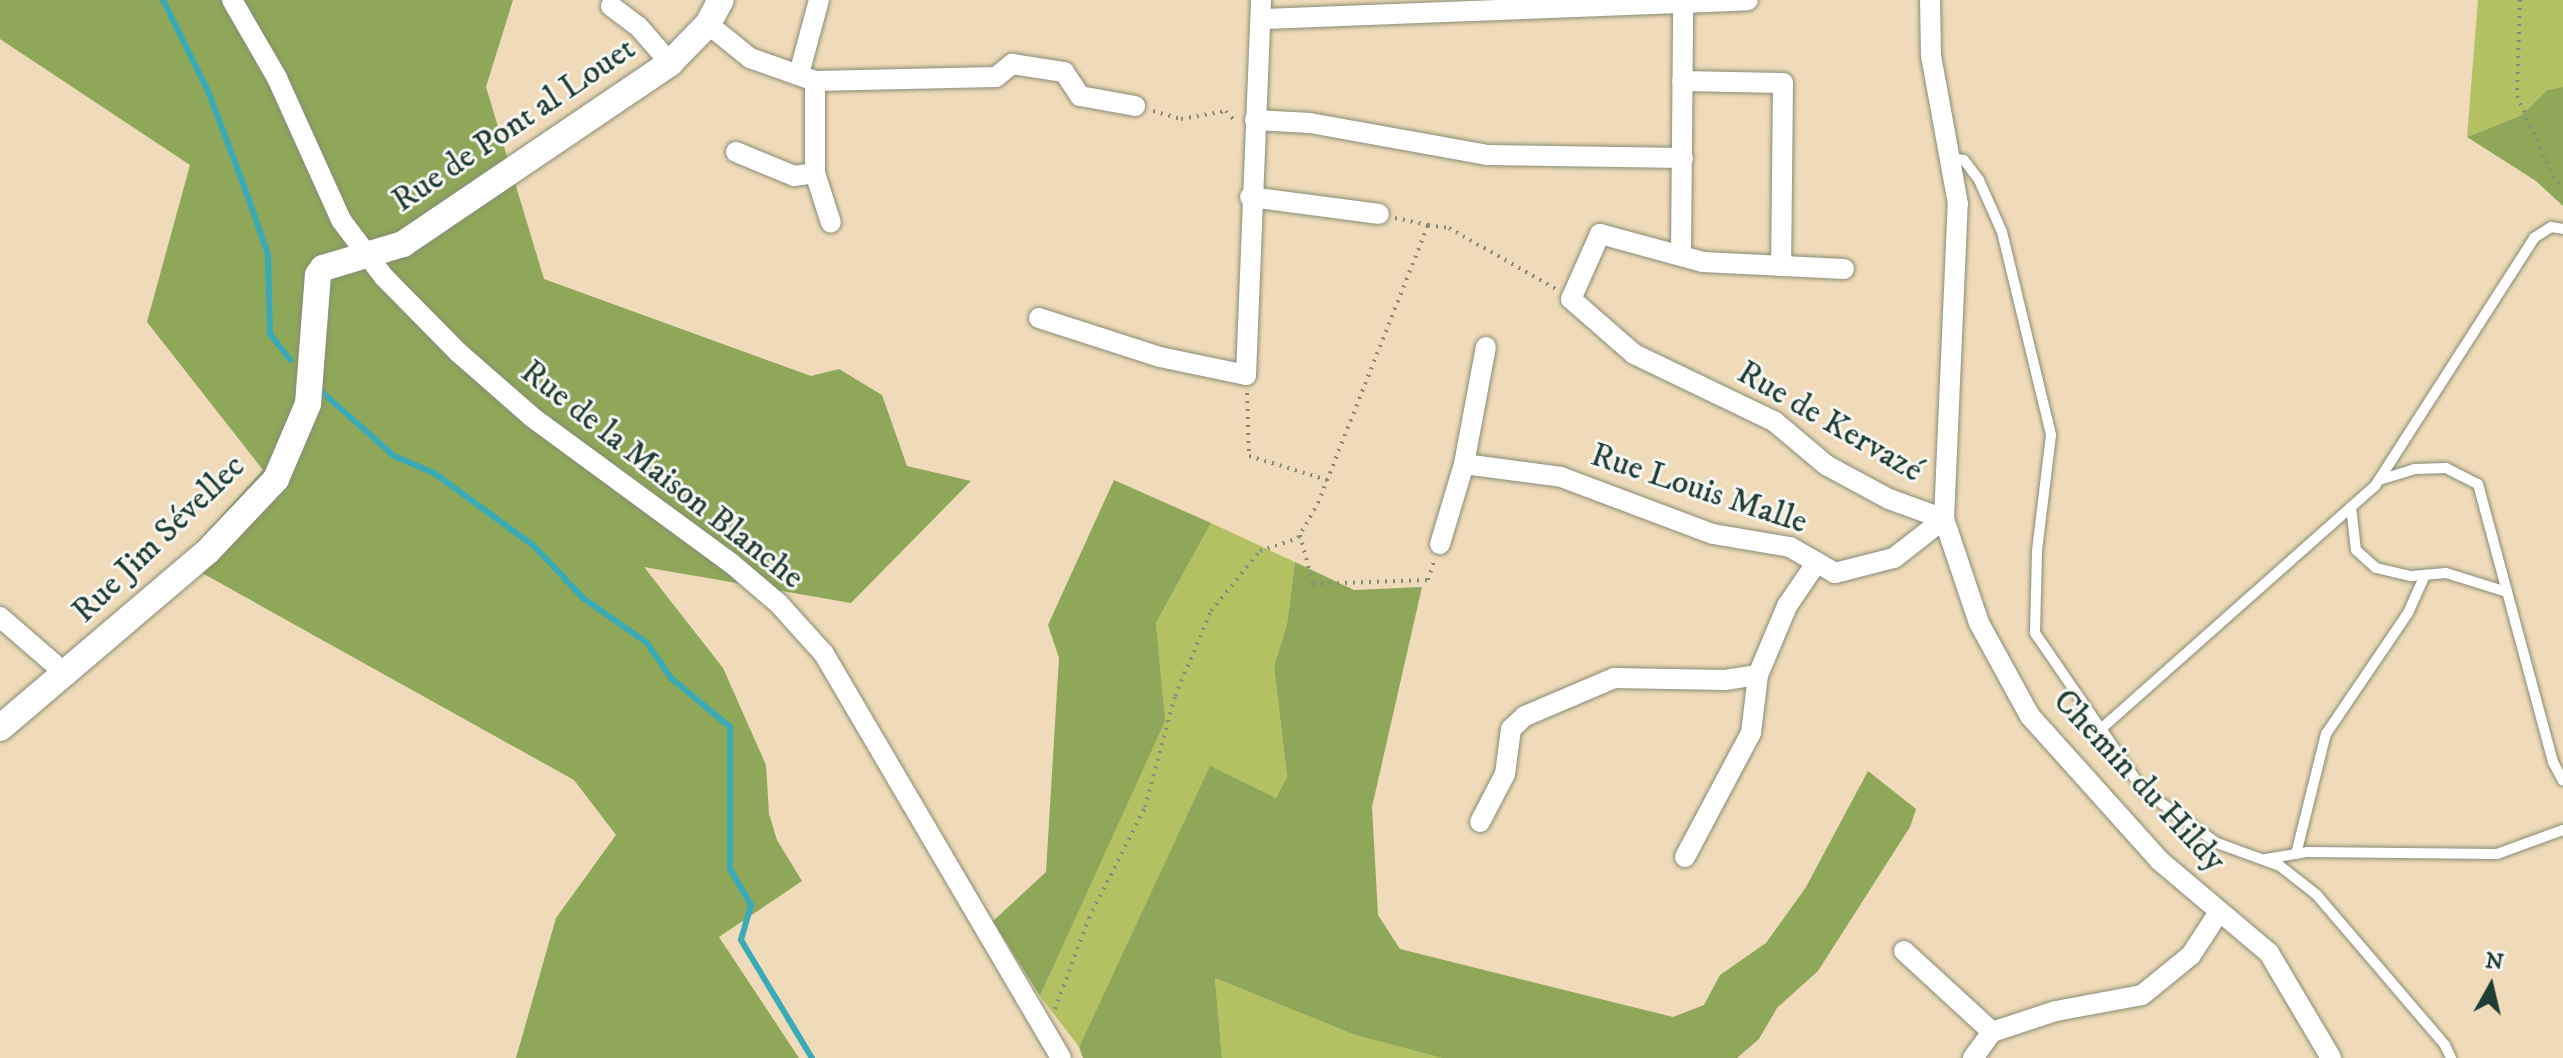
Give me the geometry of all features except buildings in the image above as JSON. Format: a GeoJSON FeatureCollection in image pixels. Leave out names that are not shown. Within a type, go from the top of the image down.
{"type":"FeatureCollection","features":[{"type":"Feature","properties":{"kind":"street","name":"Rue de la Maison Blanche"},"geometry":{"type":"LineString","coordinates":[[232,0],[277,78],[341,220],[365,254],[459,353],[532,417],[731,563],[779,604],[824,654],[921,814],[1039,1025],[1061,1058]]}},
{"type":"Feature","properties":{"kind":"street","name":"Rue de Pont al Louet"},"geometry":{"type":"LineString","coordinates":[[365,254],[403,244],[670,63],[708,24],[721,0]]}},
{"type":"Feature","properties":{"kind":"street"},"geometry":{"type":"LineString","coordinates":[[819,0],[807,77],[815,173],[829,202],[831,223]]}},
{"type":"Feature","properties":{"kind":"street","name":"Rue de Kervazé"},"geometry":{"type":"LineString","coordinates":[[1571,299],[1634,354],[1775,422],[1826,465],[1889,499],[1944,519],[1958,204],[1931,55],[1930,0]]}},
{"type":"Feature","properties":{"kind":"street"},"geometry":{"type":"LineString","coordinates":[[1681,254],[1683,1]]}},
{"type":"Feature","properties":{"kind":"street"},"geometry":{"type":"LineString","coordinates":[[1039,318],[1160,357],[1246,375],[1250,197],[1261,10],[1738,1]]}},
{"type":"Feature","properties":{"kind":"street"},"geometry":{"type":"LineString","coordinates":[[611,6],[638,26],[670,63]]}},
{"type":"Feature","properties":{"kind":"street"},"geometry":{"type":"LineString","coordinates":[[708,24],[750,58],[807,77],[996,77],[1012,64],[1064,72],[1080,96],[1135,106]]}},
{"type":"Feature","properties":{"kind":"street"},"geometry":{"type":"LineString","coordinates":[[1682,81],[1783,83],[1781,266]]}},
{"type":"Feature","properties":{"kind":"street"},"geometry":{"type":"LineString","coordinates":[[1255,120],[1310,123],[1488,155],[1683,158]]}},
{"type":"Feature","properties":{"kind":"street"},"geometry":{"type":"LineString","coordinates":[[736,152],[794,176],[815,173]]}},
{"type":"Feature","properties":{"kind":"street"},"geometry":{"type":"LineString","coordinates":[[1250,197],[1379,214]]}},
{"type":"Feature","properties":{"kind":"street"},"geometry":{"type":"LineString","coordinates":[[1571,299],[1600,234],[1703,262],[1844,269]]}},
{"type":"Feature","properties":{"kind":"street","name":"Rue Jim Sévellec"},"geometry":{"type":"LineString","coordinates":[[0,728],[67,675],[208,551],[276,479],[308,404],[318,275],[329,263],[365,254]]}},
{"type":"Feature","properties":{"kind":"street"},"geometry":{"type":"LineString","coordinates":[[1440,544],[1464,464],[1486,347]]}},
{"type":"Feature","properties":{"kind":"street","name":"Rue Louis Malle"},"geometry":{"type":"LineString","coordinates":[[1464,464],[1561,477],[1713,534],[1775,543],[1835,573],[1894,558],[1944,519]]}},
{"type":"Feature","properties":{"kind":"street","name":"Chemin du Hildy"},"geometry":{"type":"LineString","coordinates":[[1944,519],[1979,623],[2030,716],[2159,860],[2269,953],[2331,1058]]}},
{"type":"Feature","properties":{"kind":"street"},"geometry":{"type":"LineString","coordinates":[[1685,857],[1751,733],[1758,675],[1787,606],[1817,562]]}},
{"type":"Feature","properties":{"kind":"street"},"geometry":{"type":"LineString","coordinates":[[0,617],[67,675]]}},
{"type":"Feature","properties":{"kind":"street"},"geometry":{"type":"LineString","coordinates":[[1480,822],[1505,774],[1511,729],[1525,716],[1614,678],[1725,680],[1758,675]]}},
{"type":"Feature","properties":{"kind":"street"},"geometry":{"type":"LineString","coordinates":[[1973,1058],[1992,1032],[2056,1011],[2142,995],[2191,955],[2219,912]]}},
{"type":"Feature","properties":{"kind":"street"},"geometry":{"type":"LineString","coordinates":[[1904,951],[1992,1032]]}},
{"type":"Feature","properties":{"kind":"lane"},"geometry":{"type":"LineString","coordinates":[[1950,158],[1964,160],[1979,180],[2002,232],[2051,435],[2037,551],[2035,633],[2143,790],[2217,843],[2280,866],[2317,895],[2445,1045],[2451,1058]]}},
{"type":"Feature","properties":{"kind":"lane"},"geometry":{"type":"LineString","coordinates":[[2101,729],[2379,480],[2534,238],[2551,227],[2563,229]]}},
{"type":"Feature","properties":{"kind":"lane"},"geometry":{"type":"LineString","coordinates":[[2379,480],[2414,469],[2446,468],[2478,484],[2553,762],[2563,781]]}},
{"type":"Feature","properties":{"kind":"lane"},"geometry":{"type":"LineString","coordinates":[[2351,507],[2356,550],[2376,568],[2425,575],[2446,573],[2507,592]]}},
{"type":"Feature","properties":{"kind":"lane"},"geometry":{"type":"LineString","coordinates":[[2296,854],[2326,734],[2408,613],[2425,575]]}},
{"type":"Feature","properties":{"kind":"lane"},"geometry":{"type":"LineString","coordinates":[[2262,860],[2296,854],[2497,854],[2563,830]]}},
{"type":"Feature","properties":{"kind":"path"},"geometry":{"type":"LineString","coordinates":[[2520,0],[2517,96],[2553,176],[2563,186]]}},
{"type":"Feature","properties":{"kind":"path"},"geometry":{"type":"LineString","coordinates":[[1135,106],[1181,119],[1226,111],[1236,122],[1255,120]]}},
{"type":"Feature","properties":{"kind":"path"},"geometry":{"type":"LineString","coordinates":[[1379,214],[1449,228],[1571,299]]}},
{"type":"Feature","properties":{"kind":"path"},"geometry":{"type":"LineString","coordinates":[[1428,225],[1327,480],[1300,535],[1313,584],[1428,580],[1440,544]]}},
{"type":"Feature","properties":{"kind":"path"},"geometry":{"type":"LineString","coordinates":[[1246,375],[1249,456],[1327,480]]}},
{"type":"Feature","properties":{"kind":"path"},"geometry":{"type":"LineString","coordinates":[[1039,1025],[1053,1014],[1089,918],[1145,807],[1161,738],[1211,611],[1260,551],[1300,535]]}},
{"type":"Feature","properties":{"kind":"green space"},"geometry":{"type":"Polygon","coordinates":[[[0,0],[513,0],[486,87],[544,279],[811,376],[839,369],[882,395],[907,466],[971,481],[851,603],[644,567],[723,668],[766,765],[769,814],[777,840],[802,881],[719,937],[799,1058],[516,1058],[556,918],[616,835],[574,780],[202,573],[193,547],[263,470],[147,322],[190,165],[0,39],[0,0]]]}},
{"type":"Feature","properties":{"kind":"green space"},"geometry":{"type":"Polygon","coordinates":[[[2478,0],[2563,0],[2563,87],[2547,90],[2522,115],[2467,137],[2478,0]]]}},
{"type":"Feature","properties":{"kind":"green space"},"geometry":{"type":"Polygon","coordinates":[[[2563,87],[2563,206],[2536,181],[2467,137],[2522,115],[2547,90],[2563,87]]]}},
{"type":"Feature","properties":{"kind":"green space"},"geometry":{"type":"Polygon","coordinates":[[[1114,480],[1211,523],[1156,623],[1165,721],[1040,996],[993,921],[1046,872],[1059,658],[1048,625],[1114,480]]]}},
{"type":"Feature","properties":{"kind":"green space"},"geometry":{"type":"Polygon","coordinates":[[[1211,523],[1295,562],[1287,624],[1274,666],[1287,777],[1276,798],[1210,767],[1079,1047],[1040,996],[1164,721],[1156,623],[1211,523]]]}},
{"type":"Feature","properties":{"kind":"green space"},"geometry":{"type":"Polygon","coordinates":[[[1295,562],[1354,590],[1422,587],[1372,807],[1378,915],[1400,949],[1673,1017],[1704,1005],[1720,975],[1766,943],[1806,887],[1868,771],[1916,809],[1910,827],[1818,971],[1777,1008],[1759,1039],[1737,1058],[1442,1058],[1355,1035],[1215,978],[1222,1058],[1083,1058],[1079,1047],[1210,766],[1276,798],[1287,777],[1274,666],[1287,624],[1295,562]]]}},
{"type":"Feature","properties":{"kind":"green space"},"geometry":{"type":"Polygon","coordinates":[[[1215,978],[1355,1035],[1442,1058],[1222,1058],[1215,978]]]}},
{"type":"Feature","properties":{"kind":"waterway"},"geometry":{"type":"LineString","coordinates":[[163,0],[208,91],[268,254],[270,334],[290,360]]}},
{"type":"Feature","properties":{"kind":"waterway"},"geometry":{"type":"LineString","coordinates":[[323,393],[394,456],[434,473],[534,546],[583,598],[647,643],[671,678],[730,727],[730,869],[751,905],[741,940],[812,1058]]}}]}
